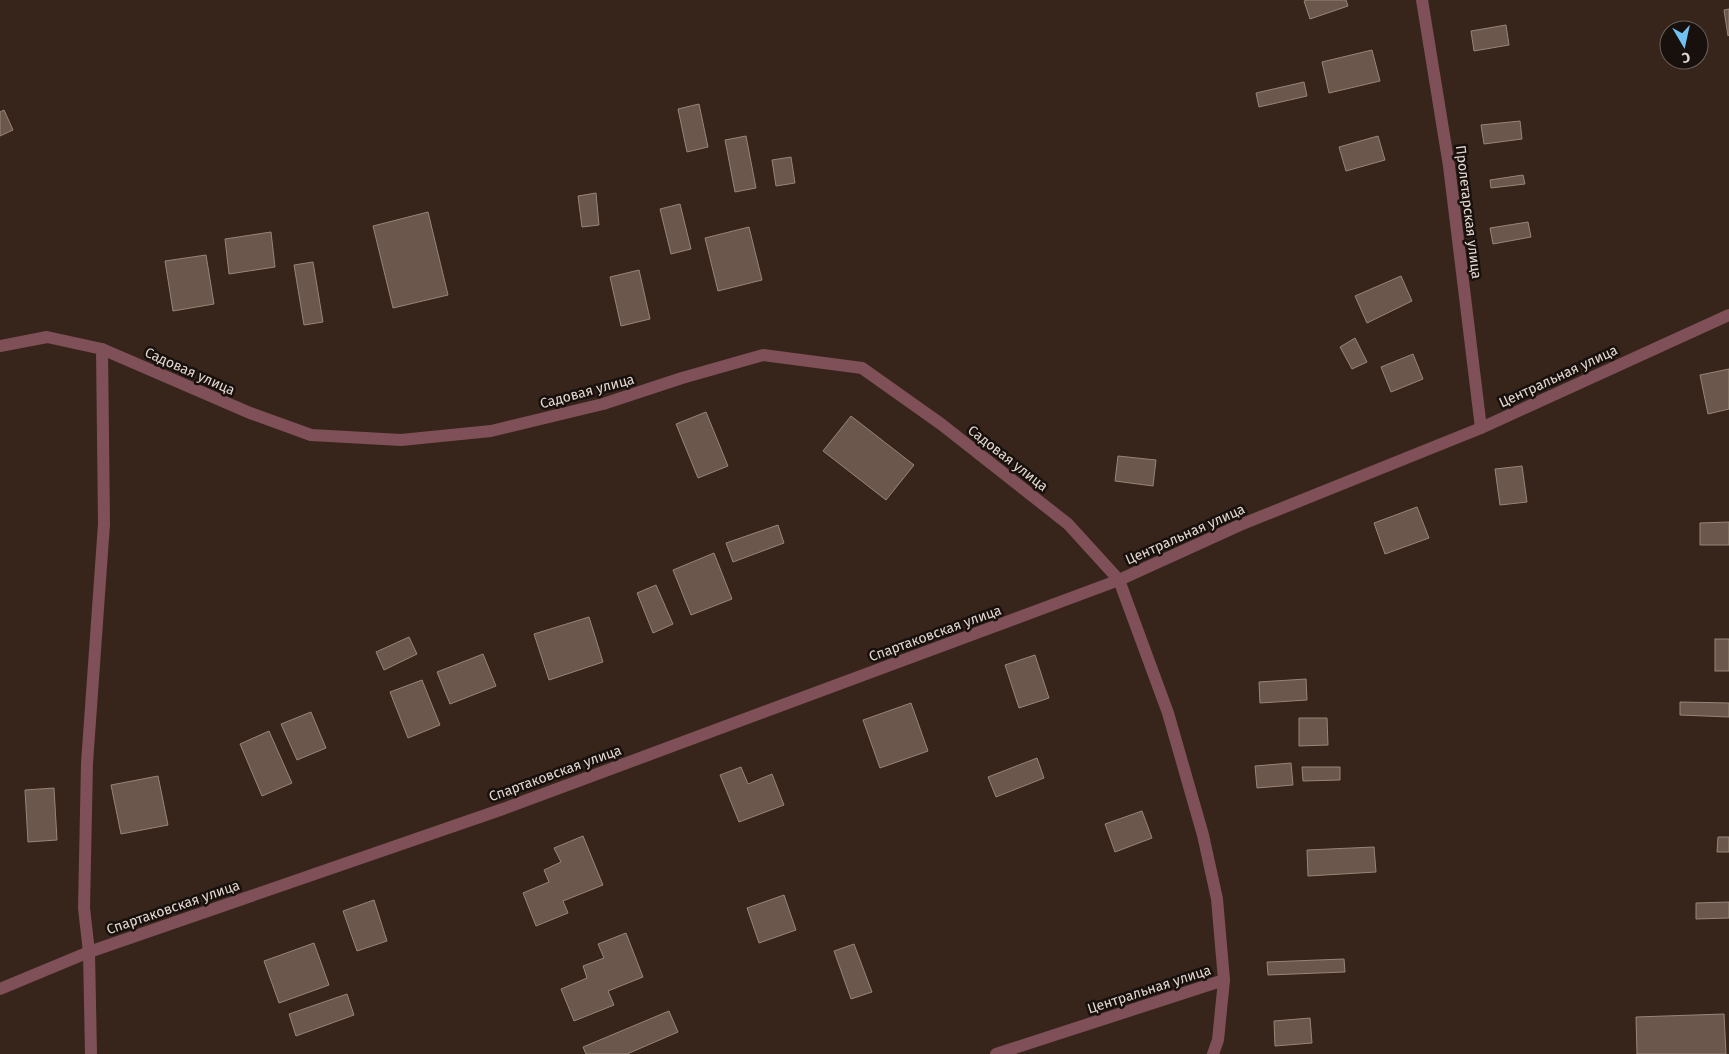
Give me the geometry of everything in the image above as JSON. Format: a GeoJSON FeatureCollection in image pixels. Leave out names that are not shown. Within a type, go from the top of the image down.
{"type":"FeatureCollection","features":[{"type":"Feature","properties":{"kind":"street","name":"Пролетарская улица"},"geometry":{"type":"LineString","coordinates":[[1422,0],[1449,166],[1481,428]]}},
{"type":"Feature","properties":{"kind":"street","name":"Центральная улица"},"geometry":{"type":"LineString","coordinates":[[996,1054],[1224,980],[1217,899],[1203,835],[1168,714],[1119,580],[1240,525],[1481,428],[1729,315]]}},
{"type":"Feature","properties":{"kind":"street","name":"Садовая улица"},"geometry":{"type":"LineString","coordinates":[[0,346],[47,337],[102,349],[250,413],[311,435],[401,440],[491,431],[603,404],[682,378],[764,355],[862,368],[942,424],[1068,524],[1119,580]]}},
{"type":"Feature","properties":{"kind":"street"},"geometry":{"type":"LineString","coordinates":[[91,1054],[89,952],[84,908],[87,772],[104,524],[102,349]]}},
{"type":"Feature","properties":{"kind":"street","name":"Спартаковская улица"},"geometry":{"type":"LineString","coordinates":[[0,990],[89,952],[503,808],[1119,580]]}},
{"type":"Feature","properties":{"kind":"street"},"geometry":{"type":"LineString","coordinates":[[1213,1054],[1218,1040],[1224,980]]}},
{"type":"Feature","properties":{"kind":"building"},"geometry":{"type":"Polygon","coordinates":[[[1346,0],[1348,6],[1310,19],[1304,1],[1346,0]]]}},
{"type":"Feature","properties":{"kind":"building"},"geometry":{"type":"Polygon","coordinates":[[[1729,9],[1729,35],[1728,36],[1724,10],[1729,9]]]}},
{"type":"Feature","properties":{"kind":"building"},"geometry":{"type":"Polygon","coordinates":[[[1506,25],[1509,45],[1474,51],[1471,31],[1506,25]]]}},
{"type":"Feature","properties":{"kind":"building"},"geometry":{"type":"Polygon","coordinates":[[[1372,50],[1380,81],[1329,93],[1322,62],[1372,50]]]}},
{"type":"Feature","properties":{"kind":"building"},"geometry":{"type":"Polygon","coordinates":[[[1304,82],[1307,96],[1259,107],[1256,93],[1304,82]]]}},
{"type":"Feature","properties":{"kind":"building"},"geometry":{"type":"Polygon","coordinates":[[[699,104],[708,147],[687,152],[678,109],[699,104]]]}},
{"type":"Feature","properties":{"kind":"building"},"geometry":{"type":"Polygon","coordinates":[[[4,110],[13,130],[0,136],[0,112],[4,110]]]}},
{"type":"Feature","properties":{"kind":"building"},"geometry":{"type":"Polygon","coordinates":[[[1520,121],[1522,139],[1484,144],[1481,125],[1520,121]]]}},
{"type":"Feature","properties":{"kind":"building"},"geometry":{"type":"Polygon","coordinates":[[[746,136],[756,188],[735,192],[725,140],[746,136]]]}},
{"type":"Feature","properties":{"kind":"building"},"geometry":{"type":"Polygon","coordinates":[[[1378,136],[1385,160],[1346,171],[1339,147],[1378,136]]]}},
{"type":"Feature","properties":{"kind":"building"},"geometry":{"type":"Polygon","coordinates":[[[791,157],[795,183],[776,186],[772,160],[791,157]]]}},
{"type":"Feature","properties":{"kind":"building"},"geometry":{"type":"Polygon","coordinates":[[[1523,175],[1525,184],[1491,188],[1490,180],[1523,175]]]}},
{"type":"Feature","properties":{"kind":"building"},"geometry":{"type":"Polygon","coordinates":[[[596,193],[599,225],[582,227],[578,196],[596,193]]]}},
{"type":"Feature","properties":{"kind":"building"},"geometry":{"type":"Polygon","coordinates":[[[680,204],[691,249],[671,254],[660,209],[680,204]]]}},
{"type":"Feature","properties":{"kind":"building"},"geometry":{"type":"Polygon","coordinates":[[[428,212],[448,295],[393,308],[373,226],[428,212]]]}},
{"type":"Feature","properties":{"kind":"building"},"geometry":{"type":"Polygon","coordinates":[[[1528,222],[1531,237],[1493,244],[1490,228],[1528,222]]]}},
{"type":"Feature","properties":{"kind":"building"},"geometry":{"type":"Polygon","coordinates":[[[749,227],[762,280],[718,291],[705,238],[749,227]]]}},
{"type":"Feature","properties":{"kind":"building"},"geometry":{"type":"Polygon","coordinates":[[[271,232],[275,267],[229,274],[225,239],[271,232]]]}},
{"type":"Feature","properties":{"kind":"building"},"geometry":{"type":"Polygon","coordinates":[[[206,255],[214,304],[173,311],[165,261],[206,255]]]}},
{"type":"Feature","properties":{"kind":"building"},"geometry":{"type":"Polygon","coordinates":[[[313,262],[323,322],[304,325],[294,265],[313,262]]]}},
{"type":"Feature","properties":{"kind":"building"},"geometry":{"type":"Polygon","coordinates":[[[639,270],[650,319],[621,326],[610,277],[639,270]]]}},
{"type":"Feature","properties":{"kind":"building"},"geometry":{"type":"Polygon","coordinates":[[[1401,276],[1412,301],[1367,323],[1355,296],[1401,276]]]}},
{"type":"Feature","properties":{"kind":"building"},"geometry":{"type":"Polygon","coordinates":[[[1355,338],[1367,362],[1352,369],[1340,347],[1355,338]]]}},
{"type":"Feature","properties":{"kind":"building"},"geometry":{"type":"Polygon","coordinates":[[[1413,354],[1423,379],[1391,392],[1381,367],[1413,354]]]}},
{"type":"Feature","properties":{"kind":"building"},"geometry":{"type":"Polygon","coordinates":[[[1729,369],[1729,409],[1708,414],[1700,375],[1729,369]]]}},
{"type":"Feature","properties":{"kind":"building"},"geometry":{"type":"Polygon","coordinates":[[[706,412],[728,466],[698,478],[676,424],[706,412]]]}},
{"type":"Feature","properties":{"kind":"building"},"geometry":{"type":"Polygon","coordinates":[[[851,416],[914,465],[886,500],[823,451],[851,416]]]}},
{"type":"Feature","properties":{"kind":"building"},"geometry":{"type":"Polygon","coordinates":[[[1118,456],[1156,460],[1153,486],[1115,481],[1118,456]]]}},
{"type":"Feature","properties":{"kind":"building"},"geometry":{"type":"Polygon","coordinates":[[[1522,466],[1527,502],[1500,505],[1495,469],[1522,466]]]}},
{"type":"Feature","properties":{"kind":"building"},"geometry":{"type":"Polygon","coordinates":[[[1417,507],[1429,538],[1385,554],[1374,523],[1417,507]]]}},
{"type":"Feature","properties":{"kind":"building"},"geometry":{"type":"Polygon","coordinates":[[[1729,522],[1729,545],[1700,545],[1700,523],[1729,522]]]}},
{"type":"Feature","properties":{"kind":"building"},"geometry":{"type":"Polygon","coordinates":[[[778,525],[784,543],[733,562],[726,543],[778,525]]]}},
{"type":"Feature","properties":{"kind":"building"},"geometry":{"type":"Polygon","coordinates":[[[714,553],[732,599],[691,615],[673,570],[714,553]]]}},
{"type":"Feature","properties":{"kind":"building"},"geometry":{"type":"Polygon","coordinates":[[[656,585],[673,624],[653,633],[637,593],[656,585]]]}},
{"type":"Feature","properties":{"kind":"building"},"geometry":{"type":"Polygon","coordinates":[[[589,617],[603,662],[549,680],[534,634],[589,617]]]}},
{"type":"Feature","properties":{"kind":"building"},"geometry":{"type":"Polygon","coordinates":[[[409,637],[417,654],[384,670],[376,652],[409,637]]]}},
{"type":"Feature","properties":{"kind":"building"},"geometry":{"type":"Polygon","coordinates":[[[1715,639],[1729,639],[1729,671],[1715,671],[1715,639]]]}},
{"type":"Feature","properties":{"kind":"building"},"geometry":{"type":"Polygon","coordinates":[[[483,654],[496,686],[450,704],[437,672],[483,654]]]}},
{"type":"Feature","properties":{"kind":"building"},"geometry":{"type":"Polygon","coordinates":[[[1035,655],[1049,698],[1019,708],[1005,665],[1035,655]]]}},
{"type":"Feature","properties":{"kind":"building"},"geometry":{"type":"Polygon","coordinates":[[[1306,679],[1307,700],[1260,703],[1259,682],[1306,679]]]}},
{"type":"Feature","properties":{"kind":"building"},"geometry":{"type":"Polygon","coordinates":[[[422,680],[440,725],[408,738],[390,692],[422,680]]]}},
{"type":"Feature","properties":{"kind":"building"},"geometry":{"type":"Polygon","coordinates":[[[1680,702],[1729,703],[1729,717],[1680,715],[1680,702]]]}},
{"type":"Feature","properties":{"kind":"building"},"geometry":{"type":"Polygon","coordinates":[[[911,703],[928,751],[880,768],[863,720],[911,703]]]}},
{"type":"Feature","properties":{"kind":"building"},"geometry":{"type":"Polygon","coordinates":[[[311,712],[326,748],[297,760],[281,724],[311,712]]]}},
{"type":"Feature","properties":{"kind":"building"},"geometry":{"type":"Polygon","coordinates":[[[1299,718],[1327,718],[1328,745],[1299,746],[1299,718]]]}},
{"type":"Feature","properties":{"kind":"building"},"geometry":{"type":"Polygon","coordinates":[[[269,731],[292,783],[262,796],[240,744],[269,731]]]}},
{"type":"Feature","properties":{"kind":"building"},"geometry":{"type":"Polygon","coordinates":[[[1037,758],[1044,778],[996,797],[988,777],[1037,758]]]}},
{"type":"Feature","properties":{"kind":"building"},"geometry":{"type":"Polygon","coordinates":[[[1291,763],[1293,785],[1257,788],[1255,766],[1291,763]]]}},
{"type":"Feature","properties":{"kind":"building"},"geometry":{"type":"Polygon","coordinates":[[[741,767],[748,784],[772,774],[784,805],[739,822],[720,775],[741,767]]]}},
{"type":"Feature","properties":{"kind":"building"},"geometry":{"type":"Polygon","coordinates":[[[1302,767],[1340,767],[1340,780],[1303,781],[1302,767]]]}},
{"type":"Feature","properties":{"kind":"building"},"geometry":{"type":"Polygon","coordinates":[[[158,776],[168,825],[121,834],[111,785],[158,776]]]}},
{"type":"Feature","properties":{"kind":"building"},"geometry":{"type":"Polygon","coordinates":[[[54,788],[57,840],[28,842],[25,790],[54,788]]]}},
{"type":"Feature","properties":{"kind":"building"},"geometry":{"type":"Polygon","coordinates":[[[1142,811],[1152,838],[1115,852],[1105,824],[1142,811]]]}},
{"type":"Feature","properties":{"kind":"building"},"geometry":{"type":"Polygon","coordinates":[[[583,836],[603,885],[563,901],[568,913],[536,926],[523,893],[549,882],[544,870],[561,862],[554,848],[583,836]]]}},
{"type":"Feature","properties":{"kind":"building"},"geometry":{"type":"Polygon","coordinates":[[[1718,837],[1729,837],[1729,852],[1717,852],[1718,837]]]}},
{"type":"Feature","properties":{"kind":"building"},"geometry":{"type":"Polygon","coordinates":[[[1374,847],[1376,872],[1308,876],[1307,850],[1374,847]]]}},
{"type":"Feature","properties":{"kind":"building"},"geometry":{"type":"Polygon","coordinates":[[[784,895],[796,930],[759,943],[747,908],[784,895]]]}},
{"type":"Feature","properties":{"kind":"building"},"geometry":{"type":"Polygon","coordinates":[[[374,900],[387,941],[357,951],[343,911],[374,900]]]}},
{"type":"Feature","properties":{"kind":"building"},"geometry":{"type":"Polygon","coordinates":[[[1729,902],[1729,918],[1696,919],[1696,903],[1729,902]]]}},
{"type":"Feature","properties":{"kind":"building"},"geometry":{"type":"Polygon","coordinates":[[[626,933],[643,977],[608,991],[614,1005],[574,1021],[561,989],[587,978],[583,966],[604,958],[598,944],[626,933]]]}},
{"type":"Feature","properties":{"kind":"building"},"geometry":{"type":"Polygon","coordinates":[[[314,943],[329,985],[279,1003],[264,961],[314,943]]]}},
{"type":"Feature","properties":{"kind":"building"},"geometry":{"type":"Polygon","coordinates":[[[854,944],[872,992],[851,999],[834,951],[854,944]]]}},
{"type":"Feature","properties":{"kind":"building"},"geometry":{"type":"Polygon","coordinates":[[[1344,959],[1345,972],[1268,975],[1267,962],[1344,959]]]}},
{"type":"Feature","properties":{"kind":"building"},"geometry":{"type":"Polygon","coordinates":[[[347,994],[354,1015],[296,1036],[289,1014],[347,994]]]}},
{"type":"Feature","properties":{"kind":"building"},"geometry":{"type":"Polygon","coordinates":[[[669,1011],[678,1032],[627,1054],[586,1054],[583,1047],[669,1011]]]}},
{"type":"Feature","properties":{"kind":"building"},"geometry":{"type":"Polygon","coordinates":[[[1724,1014],[1726,1054],[1637,1054],[1636,1017],[1724,1014]]]}},
{"type":"Feature","properties":{"kind":"building"},"geometry":{"type":"Polygon","coordinates":[[[1310,1018],[1312,1043],[1275,1046],[1274,1021],[1310,1018]]]}}]}
